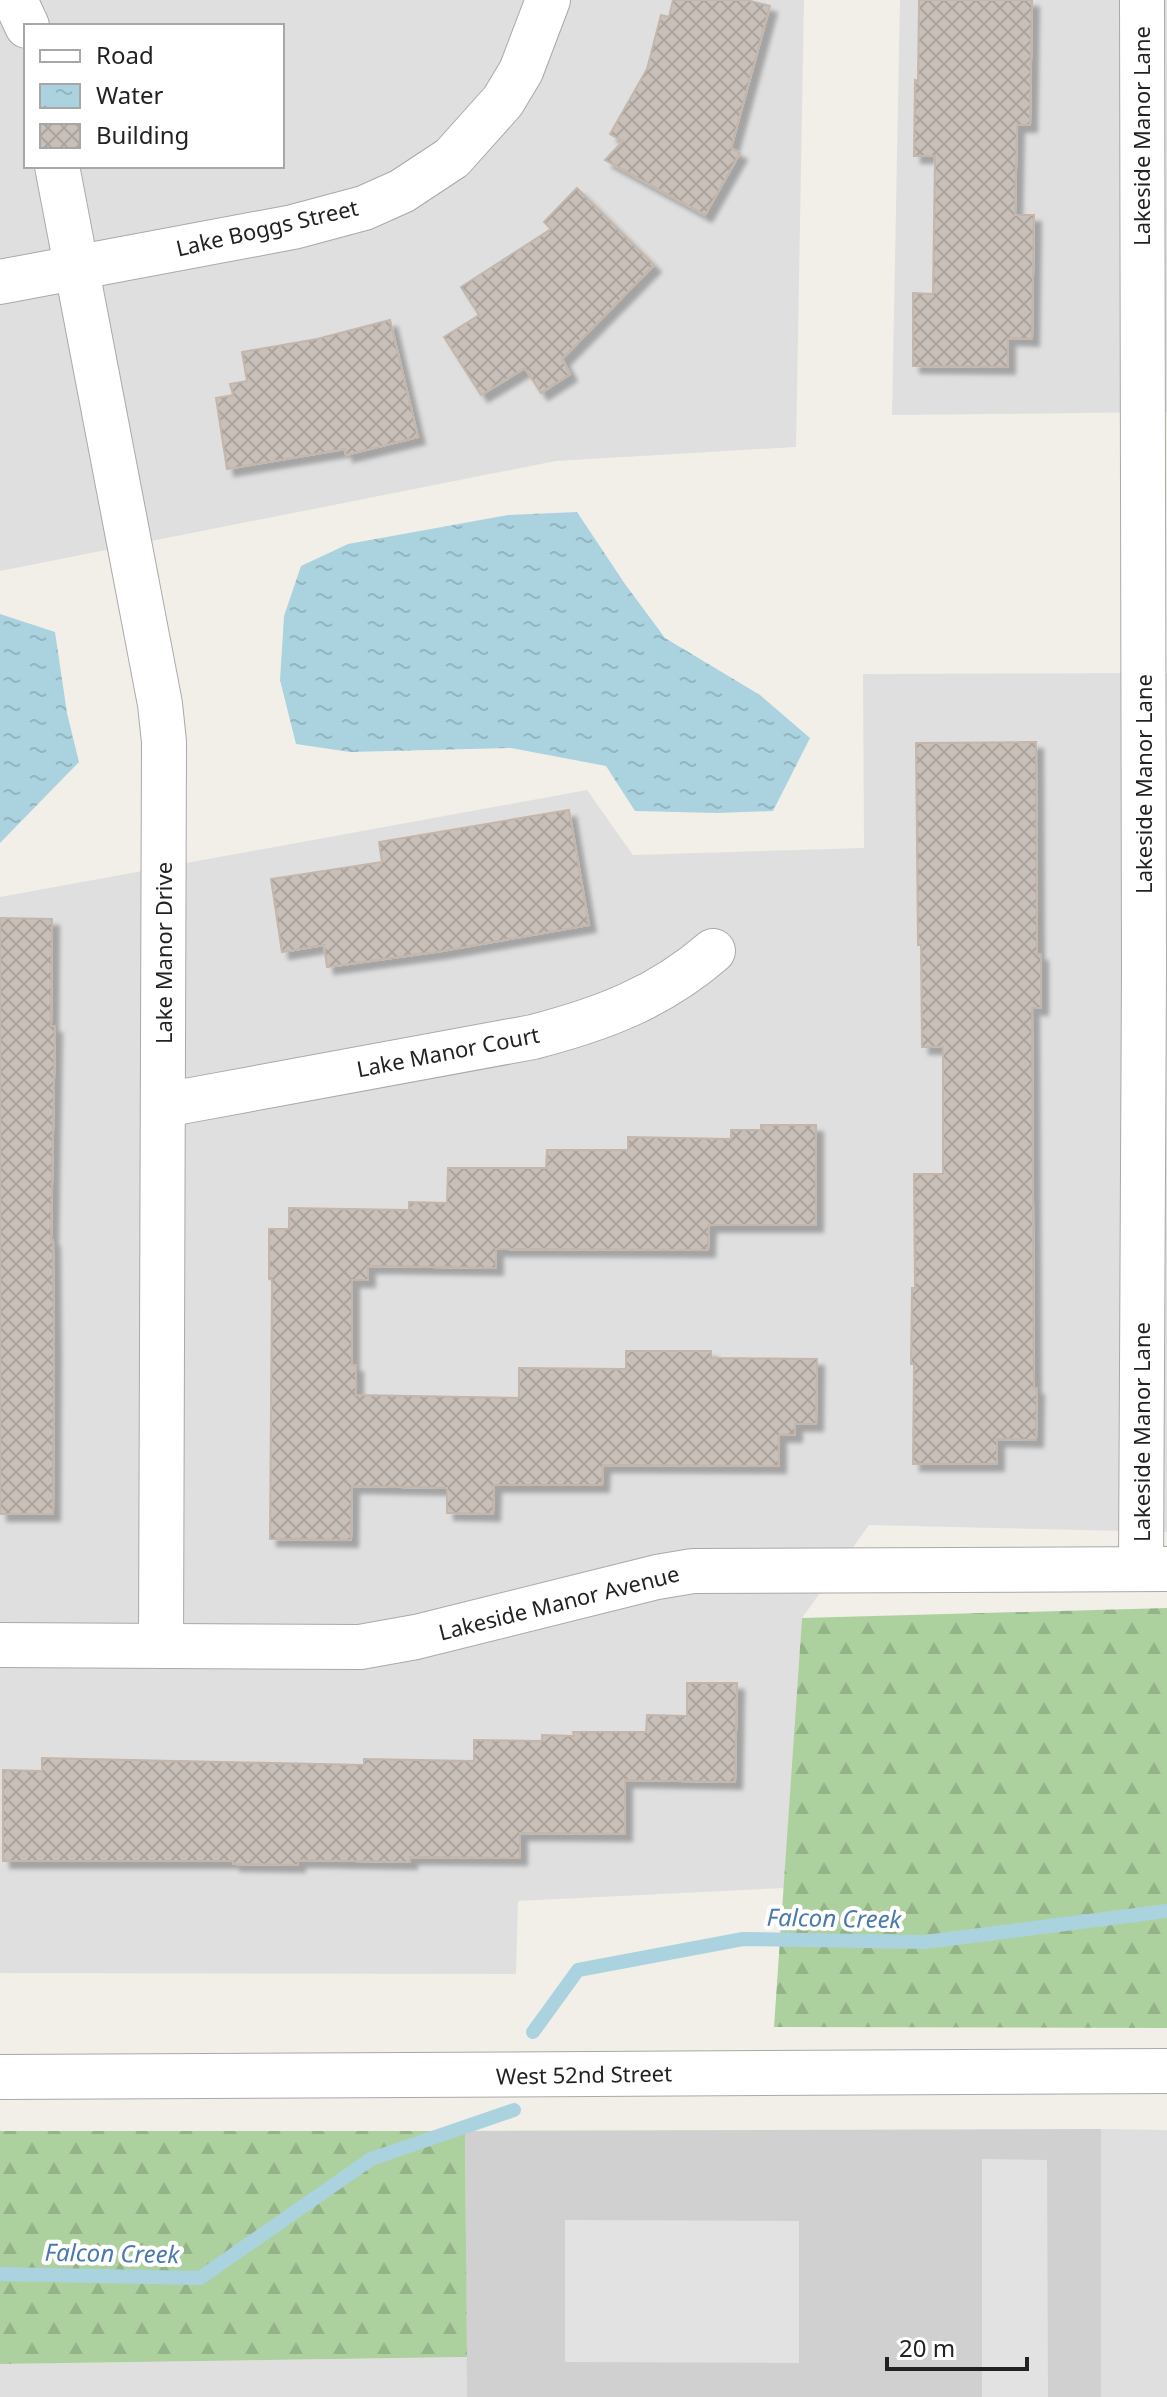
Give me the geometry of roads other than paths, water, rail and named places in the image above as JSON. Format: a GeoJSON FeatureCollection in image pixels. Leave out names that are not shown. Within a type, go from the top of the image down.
{"type":"FeatureCollection","features":[{"type":"Feature","properties":{"kind":"street"},"geometry":{"type":"LineString","coordinates":[[15,0],[26,24]]}},
{"type":"Feature","properties":{"kind":"street","name":"Lake Boggs Street"},"geometry":{"type":"LineString","coordinates":[[0,282],[293,227],[364,208],[402,191],[452,158],[503,101],[521,71],[548,0]]}},
{"type":"Feature","properties":{"kind":"street","name":"Lakeside Manor Lane"},"geometry":{"type":"LineString","coordinates":[[1142,0],[1154,135],[1154,1569]]}},
{"type":"Feature","properties":{"kind":"street","name":"Lake Manor Drive"},"geometry":{"type":"LineString","coordinates":[[57,168],[164,742],[161,1646]]}},
{"type":"Feature","properties":{"kind":"street","name":"Lake Manor Court"},"geometry":{"type":"LineString","coordinates":[[164,1105],[558,1031],[641,1001],[693,969],[713,951]]}},
{"type":"Feature","properties":{"kind":"street","name":"Lakeside Manor Avenue"},"geometry":{"type":"LineString","coordinates":[[0,1645],[360,1647],[416,1637],[657,1577],[693,1571],[1154,1569]]}},
{"type":"Feature","properties":{"kind":"street","name":"West 52nd Street"},"geometry":{"type":"LineString","coordinates":[[0,2077],[1167,2071]]}},
{"type":"Feature","properties":{"kind":"water"},"geometry":{"type":"Polygon","coordinates":[[[577,512],[665,638],[760,695],[810,738],[773,811],[635,811],[606,766],[511,748],[350,752],[296,744],[280,680],[284,616],[301,566],[348,544],[508,515],[577,512]]]}},
{"type":"Feature","properties":{"kind":"water"},"geometry":{"type":"Polygon","coordinates":[[[0,614],[55,632],[67,713],[79,762],[0,843],[0,614]]]}},
{"type":"Feature","properties":{"kind":"waterway","name":"Falcon Creek"},"geometry":{"type":"LineString","coordinates":[[533,2032],[578,1970],[743,1939],[925,1942],[1167,1911]]}},
{"type":"Feature","properties":{"kind":"waterway","name":"Falcon Creek"},"geometry":{"type":"LineString","coordinates":[[0,2274],[200,2278],[371,2159],[514,2110]]}}]}
